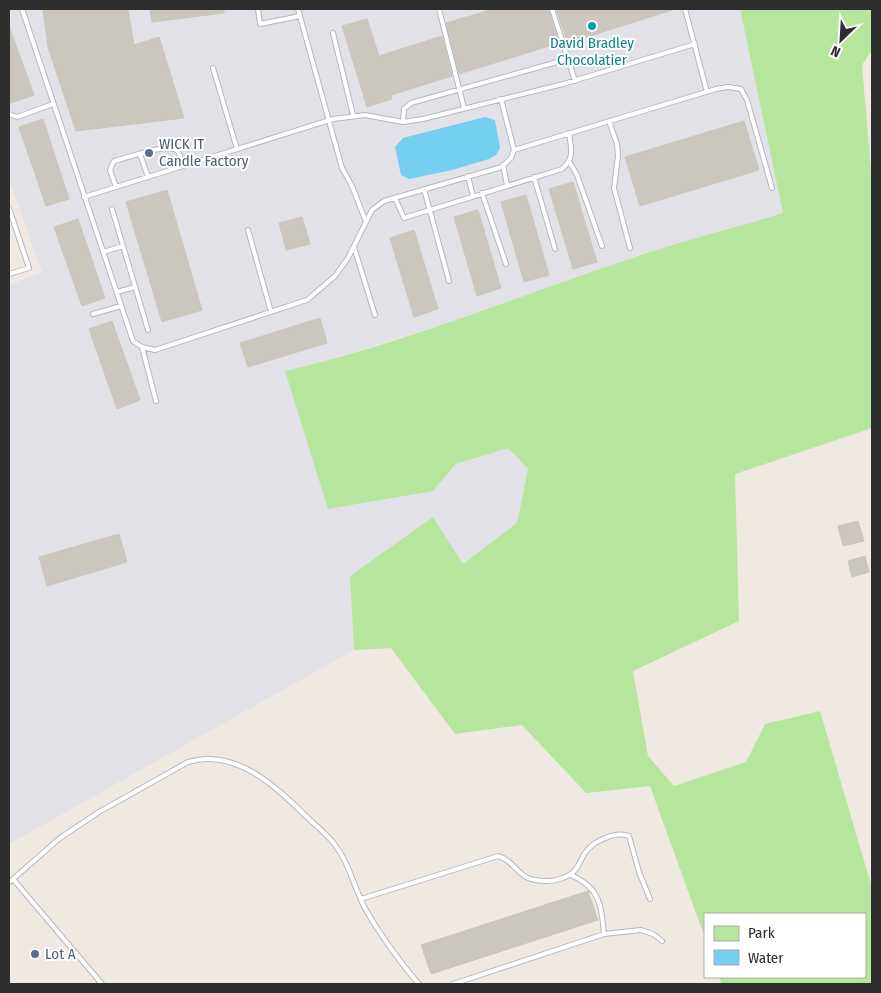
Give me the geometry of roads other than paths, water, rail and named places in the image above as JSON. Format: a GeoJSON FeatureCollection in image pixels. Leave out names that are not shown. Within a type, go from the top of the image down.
{"type":"FeatureCollection","features":[{"type":"Feature","properties":{"kind":"lane"},"geometry":{"type":"LineString","coordinates":[[22,9],[133,341],[142,347],[155,350],[307,300],[335,276],[354,247],[372,210],[384,201],[504,165],[511,158],[514,150],[501,99]]}},
{"type":"Feature","properties":{"kind":"lane"},"geometry":{"type":"LineString","coordinates":[[258,9],[260,24],[300,16]]}},
{"type":"Feature","properties":{"kind":"lane"},"geometry":{"type":"LineString","coordinates":[[298,9],[342,168],[352,186],[366,222]]}},
{"type":"Feature","properties":{"kind":"lane"},"geometry":{"type":"LineString","coordinates":[[439,9],[464,108]]}},
{"type":"Feature","properties":{"kind":"lane"},"geometry":{"type":"LineString","coordinates":[[552,9],[575,81]]}},
{"type":"Feature","properties":{"kind":"lane"},"geometry":{"type":"LineString","coordinates":[[685,9],[707,92]]}},
{"type":"Feature","properties":{"kind":"lane"},"geometry":{"type":"LineString","coordinates":[[333,33],[353,116]]}},
{"type":"Feature","properties":{"kind":"lane"},"geometry":{"type":"LineString","coordinates":[[84,197],[328,120],[365,115],[403,122],[575,81],[695,44]]}},
{"type":"Feature","properties":{"kind":"lane"},"geometry":{"type":"LineString","coordinates":[[403,122],[403,113],[406,105],[568,59]]}},
{"type":"Feature","properties":{"kind":"lane"},"geometry":{"type":"LineString","coordinates":[[213,68],[237,149]]}},
{"type":"Feature","properties":{"kind":"lane"},"geometry":{"type":"LineString","coordinates":[[514,150],[728,86],[741,89],[747,100],[772,188]]}},
{"type":"Feature","properties":{"kind":"lane"},"geometry":{"type":"LineString","coordinates":[[9,114],[17,117],[54,104]]}},
{"type":"Feature","properties":{"kind":"lane"},"geometry":{"type":"LineString","coordinates":[[609,121],[617,144],[618,156],[614,188],[630,248]]}},
{"type":"Feature","properties":{"kind":"lane"},"geometry":{"type":"LineString","coordinates":[[395,198],[404,218],[562,169],[570,163],[572,154],[569,133]]}},
{"type":"Feature","properties":{"kind":"lane"},"geometry":{"type":"LineString","coordinates":[[116,187],[110,170],[114,161],[162,148],[176,149],[183,166]]}},
{"type":"Feature","properties":{"kind":"lane"},"geometry":{"type":"LineString","coordinates":[[140,154],[148,177]]}},
{"type":"Feature","properties":{"kind":"lane"},"geometry":{"type":"LineString","coordinates":[[570,163],[577,174],[602,246]]}},
{"type":"Feature","properties":{"kind":"lane"},"geometry":{"type":"LineString","coordinates":[[504,165],[507,185]]}},
{"type":"Feature","properties":{"kind":"lane"},"geometry":{"type":"LineString","coordinates":[[468,176],[473,196]]}},
{"type":"Feature","properties":{"kind":"lane"},"geometry":{"type":"LineString","coordinates":[[534,177],[555,249]]}},
{"type":"Feature","properties":{"kind":"lane"},"geometry":{"type":"LineString","coordinates":[[424,189],[449,281]]}},
{"type":"Feature","properties":{"kind":"lane"},"geometry":{"type":"LineString","coordinates":[[482,193],[506,264]]}},
{"type":"Feature","properties":{"kind":"lane"},"geometry":{"type":"LineString","coordinates":[[9,208],[29,268],[9,274]]}},
{"type":"Feature","properties":{"kind":"lane"},"geometry":{"type":"LineString","coordinates":[[112,209],[148,330]]}},
{"type":"Feature","properties":{"kind":"lane"},"geometry":{"type":"LineString","coordinates":[[248,230],[271,312]]}},
{"type":"Feature","properties":{"kind":"lane"},"geometry":{"type":"LineString","coordinates":[[103,252],[123,246]]}},
{"type":"Feature","properties":{"kind":"lane"},"geometry":{"type":"LineString","coordinates":[[354,247],[375,315]]}},
{"type":"Feature","properties":{"kind":"lane"},"geometry":{"type":"LineString","coordinates":[[117,292],[135,287]]}},
{"type":"Feature","properties":{"kind":"lane"},"geometry":{"type":"LineString","coordinates":[[93,314],[121,306]]}},
{"type":"Feature","properties":{"kind":"lane"},"geometry":{"type":"LineString","coordinates":[[142,347],[156,401]]}},
{"type":"Feature","properties":{"kind":"lane"},"geometry":{"type":"LineString","coordinates":[[9,882],[60,838],[99,812],[188,762],[202,758],[214,758],[250,770],[282,792],[335,845],[346,863],[366,910],[419,984]]}},
{"type":"Feature","properties":{"kind":"lane"},"geometry":{"type":"LineString","coordinates":[[361,899],[498,856],[506,858],[520,874],[532,880],[558,879],[571,875],[585,853],[592,847],[610,836],[622,834],[629,836],[639,872],[650,899]]}},
{"type":"Feature","properties":{"kind":"lane"},"geometry":{"type":"LineString","coordinates":[[571,875],[591,887],[597,896],[604,934]]}},
{"type":"Feature","properties":{"kind":"lane"},"geometry":{"type":"LineString","coordinates":[[13,879],[102,984]]}},
{"type":"Feature","properties":{"kind":"lane"},"geometry":{"type":"LineString","coordinates":[[452,984],[604,934],[641,930],[653,934],[662,940]]}},
{"type":"Feature","properties":{"kind":"water"},"geometry":{"type":"Polygon","coordinates":[[[485,117],[495,120],[500,148],[496,155],[489,159],[452,170],[409,179],[401,175],[395,147],[403,138],[485,117]]]}},
{"type":"Feature","properties":{"kind":"place","name":"David Bradley Chocolatier"},"geometry":{"type":"Point","coordinates":[592,26]}},
{"type":"Feature","properties":{"kind":"place","name":"WICK IT Candle Factory"},"geometry":{"type":"Point","coordinates":[149,153]}},
{"type":"Feature","properties":{"kind":"place","name":"Lot A"},"geometry":{"type":"Point","coordinates":[35,954]}}]}
